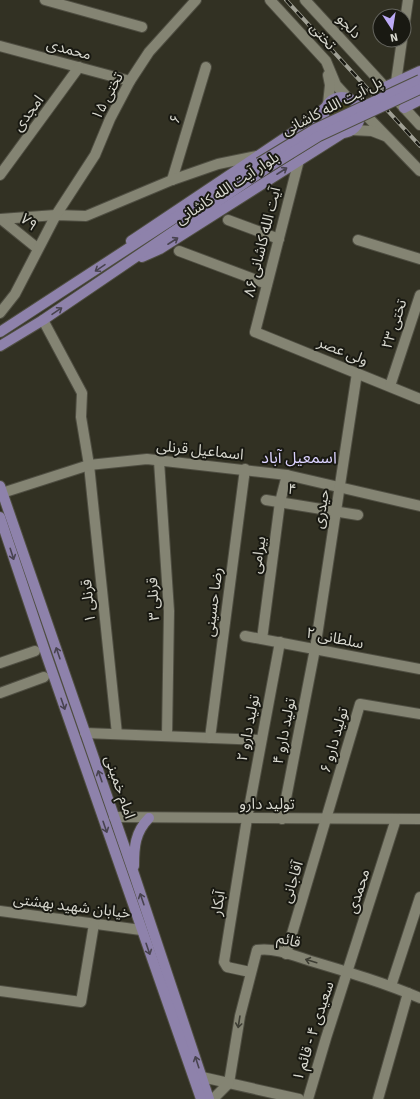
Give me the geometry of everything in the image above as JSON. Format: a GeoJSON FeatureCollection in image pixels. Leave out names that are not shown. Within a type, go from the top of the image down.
{"type":"FeatureCollection","features":[{"type":"Feature","properties":{"kind":"main road"},"geometry":{"type":"LineString","coordinates":[[385,87],[420,71]]}},
{"type":"Feature","properties":{"kind":"main road","name":"پل آیت الله کاشانی"},"geometry":{"type":"LineString","coordinates":[[260,163],[315,129],[420,80]]}},
{"type":"Feature","properties":{"kind":"main road","name":"پل آیت الله کاشانی"},"geometry":{"type":"LineString","coordinates":[[260,163],[420,89]]}},
{"type":"Feature","properties":{"kind":"main road"},"geometry":{"type":"LineString","coordinates":[[347,97],[355,102],[360,109],[360,121],[348,132],[333,131],[326,123],[324,113],[326,106],[336,98],[347,97]]}},
{"type":"Feature","properties":{"kind":"main road"},"geometry":{"type":"LineString","coordinates":[[404,108],[420,100]]}},
{"type":"Feature","properties":{"kind":"main road","name":"بلوار آیت الله کاشانی"},"geometry":{"type":"LineString","coordinates":[[0,346],[43,320],[158,241],[260,163],[326,106]]}},
{"type":"Feature","properties":{"kind":"main road"},"geometry":{"type":"LineString","coordinates":[[304,125],[310,124],[321,130],[323,142],[319,147]]}},
{"type":"Feature","properties":{"kind":"main road","name":"بلوار آیت الله کاشانی"},"geometry":{"type":"LineString","coordinates":[[126,264],[160,249],[319,147],[348,132]]}},
{"type":"Feature","properties":{"kind":"main road","name":"بلوار آیت الله کاشانی"},"geometry":{"type":"LineString","coordinates":[[0,332],[260,163]]}},
{"type":"Feature","properties":{"kind":"main road"},"geometry":{"type":"LineString","coordinates":[[0,354],[10,341]]}},
{"type":"Feature","properties":{"kind":"main road","name":"امام خمینی"},"geometry":{"type":"LineString","coordinates":[[1,489],[152,926],[209,1099]]}},
{"type":"Feature","properties":{"kind":"main road","name":"امام خمینی"},"geometry":{"type":"LineString","coordinates":[[0,517],[141,930],[201,1099]]}},
{"type":"Feature","properties":{"kind":"main road"},"geometry":{"type":"LineString","coordinates":[[134,874],[134,846],[137,835],[149,818]]}},
{"type":"Feature","properties":{"kind":"main road"},"geometry":{"type":"LineString","coordinates":[[141,930],[152,926]]}},
{"type":"Feature","properties":{"kind":"street"},"geometry":{"type":"LineString","coordinates":[[45,0],[142,27]]}},
{"type":"Feature","properties":{"kind":"street","name":"تختی ۱۵"},"geometry":{"type":"LineString","coordinates":[[0,314],[15,294],[37,248],[56,214],[95,154],[110,119],[130,81],[149,52],[196,0]]}},
{"type":"Feature","properties":{"kind":"street","name":"تختی"},"geometry":{"type":"LineString","coordinates":[[270,0],[326,61],[336,85],[347,97]]}},
{"type":"Feature","properties":{"kind":"street","name":"دلجو"},"geometry":{"type":"LineString","coordinates":[[305,0],[420,125]]}},
{"type":"Feature","properties":{"kind":"street","name":"محمدی"},"geometry":{"type":"LineString","coordinates":[[0,46],[130,81]]}},
{"type":"Feature","properties":{"kind":"street"},"geometry":{"type":"LineString","coordinates":[[396,82],[401,48]]}},
{"type":"Feature","properties":{"kind":"street"},"geometry":{"type":"LineString","coordinates":[[326,61],[330,85],[326,106]]}},
{"type":"Feature","properties":{"kind":"street","name":"امجدی"},"geometry":{"type":"LineString","coordinates":[[0,175],[79,67]]}},
{"type":"Feature","properties":{"kind":"street","name":"۶"},"geometry":{"type":"LineString","coordinates":[[172,180],[206,67]]}},
{"type":"Feature","properties":{"kind":"street"},"geometry":{"type":"LineString","coordinates":[[360,109],[420,171]]}},
{"type":"Feature","properties":{"kind":"street"},"geometry":{"type":"LineString","coordinates":[[348,132],[372,132],[389,138]]}},
{"type":"Feature","properties":{"kind":"street","name":"آیت الله کاشانی ۸۶"},"geometry":{"type":"LineString","coordinates":[[255,332],[299,160]]}},
{"type":"Feature","properties":{"kind":"street"},"geometry":{"type":"LineString","coordinates":[[0,219],[56,214],[86,216],[172,180],[218,164],[260,163]]}},
{"type":"Feature","properties":{"kind":"street","name":"۷۹"},"geometry":{"type":"LineString","coordinates":[[0,219],[37,248]]}},
{"type":"Feature","properties":{"kind":"street"},"geometry":{"type":"LineString","coordinates":[[228,220],[279,239]]}},
{"type":"Feature","properties":{"kind":"street"},"geometry":{"type":"LineString","coordinates":[[358,240],[420,259]]}},
{"type":"Feature","properties":{"kind":"street"},"geometry":{"type":"LineString","coordinates":[[179,251],[267,284]]}},
{"type":"Feature","properties":{"kind":"street","name":"تختی ۲۳"},"geometry":{"type":"LineString","coordinates":[[390,386],[420,294]]}},
{"type":"Feature","properties":{"kind":"street","name":"قرنلی ۱"},"geometry":{"type":"LineString","coordinates":[[43,320],[82,393],[81,417],[89,465],[117,734]]}},
{"type":"Feature","properties":{"kind":"street","name":"ولی عصر"},"geometry":{"type":"LineString","coordinates":[[255,332],[420,399]]}},
{"type":"Feature","properties":{"kind":"street","name":"حیدری"},"geometry":{"type":"LineString","coordinates":[[315,649],[357,373]]}},
{"type":"Feature","properties":{"kind":"street","name":"اسماعیل قرنلی"},"geometry":{"type":"LineString","coordinates":[[1,489],[89,465],[147,459],[287,475],[340,486],[420,506]]}},
{"type":"Feature","properties":{"kind":"street","name":"قرنلی ۳"},"geometry":{"type":"LineString","coordinates":[[159,461],[169,611],[167,736]]}},
{"type":"Feature","properties":{"kind":"street","name":"رضا حسینی"},"geometry":{"type":"LineString","coordinates":[[210,738],[245,469]]}},
{"type":"Feature","properties":{"kind":"street","name":"بیرامی"},"geometry":{"type":"LineString","coordinates":[[262,639],[280,502],[287,475]]}},
{"type":"Feature","properties":{"kind":"street","name":"۴"},"geometry":{"type":"LineString","coordinates":[[266,500],[358,515]]}},
{"type":"Feature","properties":{"kind":"street","name":"۲ سلطانی"},"geometry":{"type":"LineString","coordinates":[[245,636],[420,669]]}},
{"type":"Feature","properties":{"kind":"street","name":"تولید دارو ۲"},"geometry":{"type":"LineString","coordinates":[[247,818],[280,642]]}},
{"type":"Feature","properties":{"kind":"street","name":"تولید دارو ۴"},"geometry":{"type":"LineString","coordinates":[[282,819],[315,649]]}},
{"type":"Feature","properties":{"kind":"street"},"geometry":{"type":"LineString","coordinates":[[0,663],[35,651]]}},
{"type":"Feature","properties":{"kind":"street"},"geometry":{"type":"LineString","coordinates":[[0,693],[44,677]]}},
{"type":"Feature","properties":{"kind":"street","name":"تولید دارو ۶"},"geometry":{"type":"LineString","coordinates":[[327,819],[360,704],[420,714]]}},
{"type":"Feature","properties":{"kind":"street"},"geometry":{"type":"LineString","coordinates":[[85,733],[261,740]]}},
{"type":"Feature","properties":{"kind":"street","name":"تولید دارو"},"geometry":{"type":"LineString","coordinates":[[114,818],[420,819]]}},
{"type":"Feature","properties":{"kind":"street","name":"آبکار"},"geometry":{"type":"LineString","coordinates":[[247,818],[224,962],[227,967],[250,972]]}},
{"type":"Feature","properties":{"kind":"street","name":"آقاجانی"},"geometry":{"type":"LineString","coordinates":[[286,954],[327,819]]}},
{"type":"Feature","properties":{"kind":"street","name":"محمدی"},"geometry":{"type":"LineString","coordinates":[[348,972],[396,819]]}},
{"type":"Feature","properties":{"kind":"street"},"geometry":{"type":"LineString","coordinates":[[391,986],[420,897]]}},
{"type":"Feature","properties":{"kind":"street","name":"خیابان شهید بهشتی"},"geometry":{"type":"LineString","coordinates":[[0,911],[141,930]]}},
{"type":"Feature","properties":{"kind":"street"},"geometry":{"type":"LineString","coordinates":[[0,991],[81,1002],[94,924]]}},
{"type":"Feature","properties":{"kind":"street","name":"قائم"},"geometry":{"type":"LineString","coordinates":[[229,1082],[240,1016],[250,972],[257,950],[263,949],[286,954],[348,972],[391,986],[420,998]]}},
{"type":"Feature","properties":{"kind":"street","name":"سعیدی ۴ - قائم ۱"},"geometry":{"type":"LineString","coordinates":[[308,1099],[348,972]]}},
{"type":"Feature","properties":{"kind":"street"},"geometry":{"type":"LineString","coordinates":[[378,1099],[408,993]]}},
{"type":"Feature","properties":{"kind":"street"},"geometry":{"type":"LineString","coordinates":[[202,1077],[299,1099]]}},
{"type":"Feature","properties":{"kind":"street"},"geometry":{"type":"LineString","coordinates":[[213,1099],[229,1082]]}},
{"type":"Feature","properties":{"kind":"shaded area"},"geometry":{"type":"Polygon","coordinates":[[[340,101],[349,102],[355,109],[351,126],[342,130],[328,118],[330,107],[334,103],[340,101]]]}},
{"type":"Feature","properties":{"kind":"railway"},"geometry":{"type":"LineString","coordinates":[[286,0],[420,146]]}},
{"type":"Feature","properties":{"kind":"district","name":"اسمعیل آباد"},"geometry":{"type":"Point","coordinates":[299,457]}}]}
